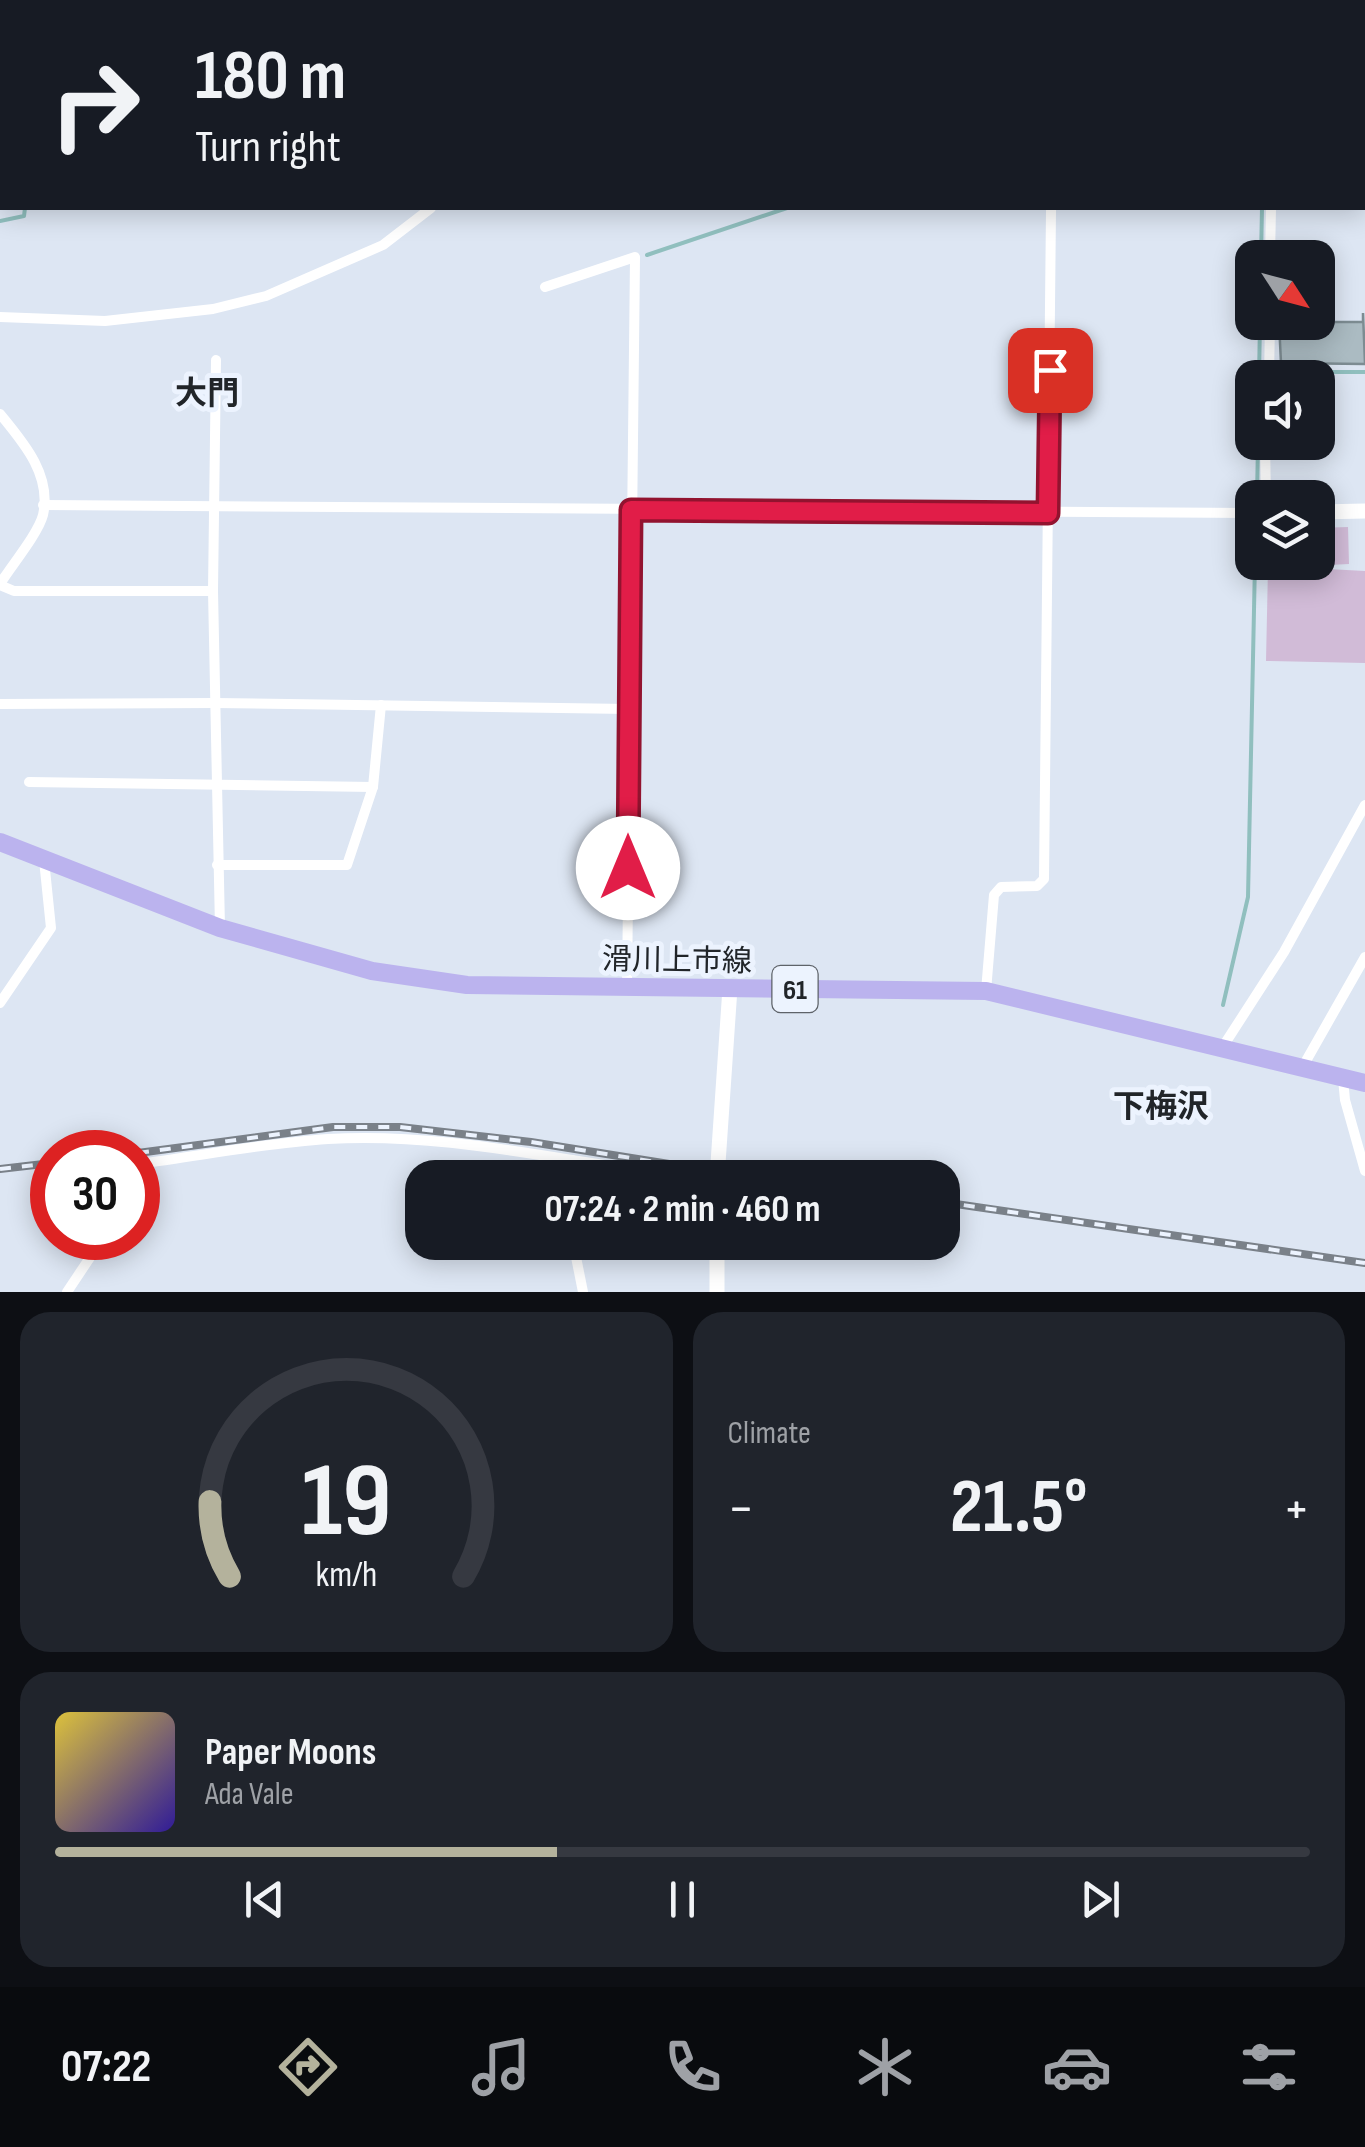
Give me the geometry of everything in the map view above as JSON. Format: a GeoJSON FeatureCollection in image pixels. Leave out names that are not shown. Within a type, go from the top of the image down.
{"type":"FeatureCollection","features":[{"type":"Feature","properties":{"kind":"main road","name":"滑川上市線"},"geometry":{"type":"LineString","coordinates":[[0,842],[220,928],[333,962],[438,982],[627,988],[986,990],[1365,1083]]}},
{"type":"Feature","properties":{"kind":"street"},"geometry":{"type":"LineString","coordinates":[[0,317],[105,320],[213,309],[266,296],[382,245],[428,210]]}},
{"type":"Feature","properties":{"kind":"street"},"geometry":{"type":"LineString","coordinates":[[986,990],[994,895],[1001,886],[1037,886],[1044,880],[1051,210]]}},
{"type":"Feature","properties":{"kind":"street"},"geometry":{"type":"LineString","coordinates":[[1270,240],[1271,210]]}},
{"type":"Feature","properties":{"kind":"street"},"geometry":{"type":"LineString","coordinates":[[544,287],[634,258],[627,988]]}},
{"type":"Feature","properties":{"kind":"street"},"geometry":{"type":"LineString","coordinates":[[216,360],[213,591],[220,928]]}},
{"type":"Feature","properties":{"kind":"street"},"geometry":{"type":"LineString","coordinates":[[0,414],[35,460],[42,505],[40,520],[0,585],[14,591],[213,591]]}},
{"type":"Feature","properties":{"kind":"street"},"geometry":{"type":"LineString","coordinates":[[42,505],[1235,513]]}},
{"type":"Feature","properties":{"kind":"street"},"geometry":{"type":"LineString","coordinates":[[1335,512],[1365,511]]}},
{"type":"Feature","properties":{"kind":"street"},"geometry":{"type":"LineString","coordinates":[[0,704],[628,709]]}},
{"type":"Feature","properties":{"kind":"street"},"geometry":{"type":"LineString","coordinates":[[218,865],[346,865],[374,787],[382,705]]}},
{"type":"Feature","properties":{"kind":"street"},"geometry":{"type":"LineString","coordinates":[[29,782],[374,787]]}},
{"type":"Feature","properties":{"kind":"street"},"geometry":{"type":"LineString","coordinates":[[1222,1048],[1284,952],[1365,805]]}},
{"type":"Feature","properties":{"kind":"street"},"geometry":{"type":"LineString","coordinates":[[0,1003],[51,928],[44,860]]}},
{"type":"Feature","properties":{"kind":"street"},"geometry":{"type":"LineString","coordinates":[[1302,1068],[1365,958]]}},
{"type":"Feature","properties":{"kind":"street"},"geometry":{"type":"LineString","coordinates":[[718,1160],[730,988]]}},
{"type":"Feature","properties":{"kind":"street"},"geometry":{"type":"LineString","coordinates":[[1342,1078],[1344,1100],[1365,1172]]}},
{"type":"Feature","properties":{"kind":"street"},"geometry":{"type":"LineString","coordinates":[[160,1161],[326,1139],[381,1138],[490,1147],[572,1160]]}},
{"type":"Feature","properties":{"kind":"street"},"geometry":{"type":"LineString","coordinates":[[67,1292],[88,1260]]}},
{"type":"Feature","properties":{"kind":"street"},"geometry":{"type":"LineString","coordinates":[[577,1260],[583,1292]]}},
{"type":"Feature","properties":{"kind":"street"},"geometry":{"type":"LineString","coordinates":[[717,1260],[717,1292]]}},
{"type":"Feature","properties":{"kind":"shaded area"},"geometry":{"type":"Polygon","coordinates":[[[1335,527],[1348,527],[1349,564],[1335,565],[1335,527]]]}},
{"type":"Feature","properties":{"kind":"shaded area"},"geometry":{"type":"Polygon","coordinates":[[[1335,569],[1365,571],[1365,663],[1266,661],[1268,580],[1335,580],[1335,569]]]}},
{"type":"Feature","properties":{"kind":"building"},"geometry":{"type":"Polygon","coordinates":[[[1363,313],[1365,364],[1281,360],[1280,340],[1335,340],[1335,322],[1363,322],[1363,313]]]}},
{"type":"Feature","properties":{"kind":"waterway"},"geometry":{"type":"LineString","coordinates":[[0,221],[24,216],[25,210]]}},
{"type":"Feature","properties":{"kind":"waterway"},"geometry":{"type":"LineString","coordinates":[[647,255],[781,210]]}},
{"type":"Feature","properties":{"kind":"waterway"},"geometry":{"type":"LineString","coordinates":[[1261,240],[1262,210]]}},
{"type":"Feature","properties":{"kind":"waterway"},"geometry":{"type":"LineString","coordinates":[[1259,360],[1260,340]]}},
{"type":"Feature","properties":{"kind":"waterway"},"geometry":{"type":"LineString","coordinates":[[1335,372],[1365,372]]}},
{"type":"Feature","properties":{"kind":"waterway"},"geometry":{"type":"LineString","coordinates":[[1257,480],[1258,460]]}},
{"type":"Feature","properties":{"kind":"waterway"},"geometry":{"type":"LineString","coordinates":[[1223,1005],[1248,897],[1255,580]]}},
{"type":"Feature","properties":{"kind":"railway"},"geometry":{"type":"LineString","coordinates":[[160,1150],[333,1127],[400,1127],[644,1160]]}},
{"type":"Feature","properties":{"kind":"railway"},"geometry":{"type":"LineString","coordinates":[[0,1169],[30,1166]]}},
{"type":"Feature","properties":{"kind":"railway"},"geometry":{"type":"LineString","coordinates":[[960,1205],[1365,1263]]}},
{"type":"Feature","properties":{"kind":"district","name":"大門"},"geometry":{"type":"Point","coordinates":[207,393]}},
{"type":"Feature","properties":{"kind":"district","name":"下梅沢"},"geometry":{"type":"Point","coordinates":[1161,1106]}},
{"type":"Feature","properties":{"kind":"route"},"geometry":{"type":"LineString","coordinates":[[628,868],[631,510],[1048,513],[1050,370]]}}]}
